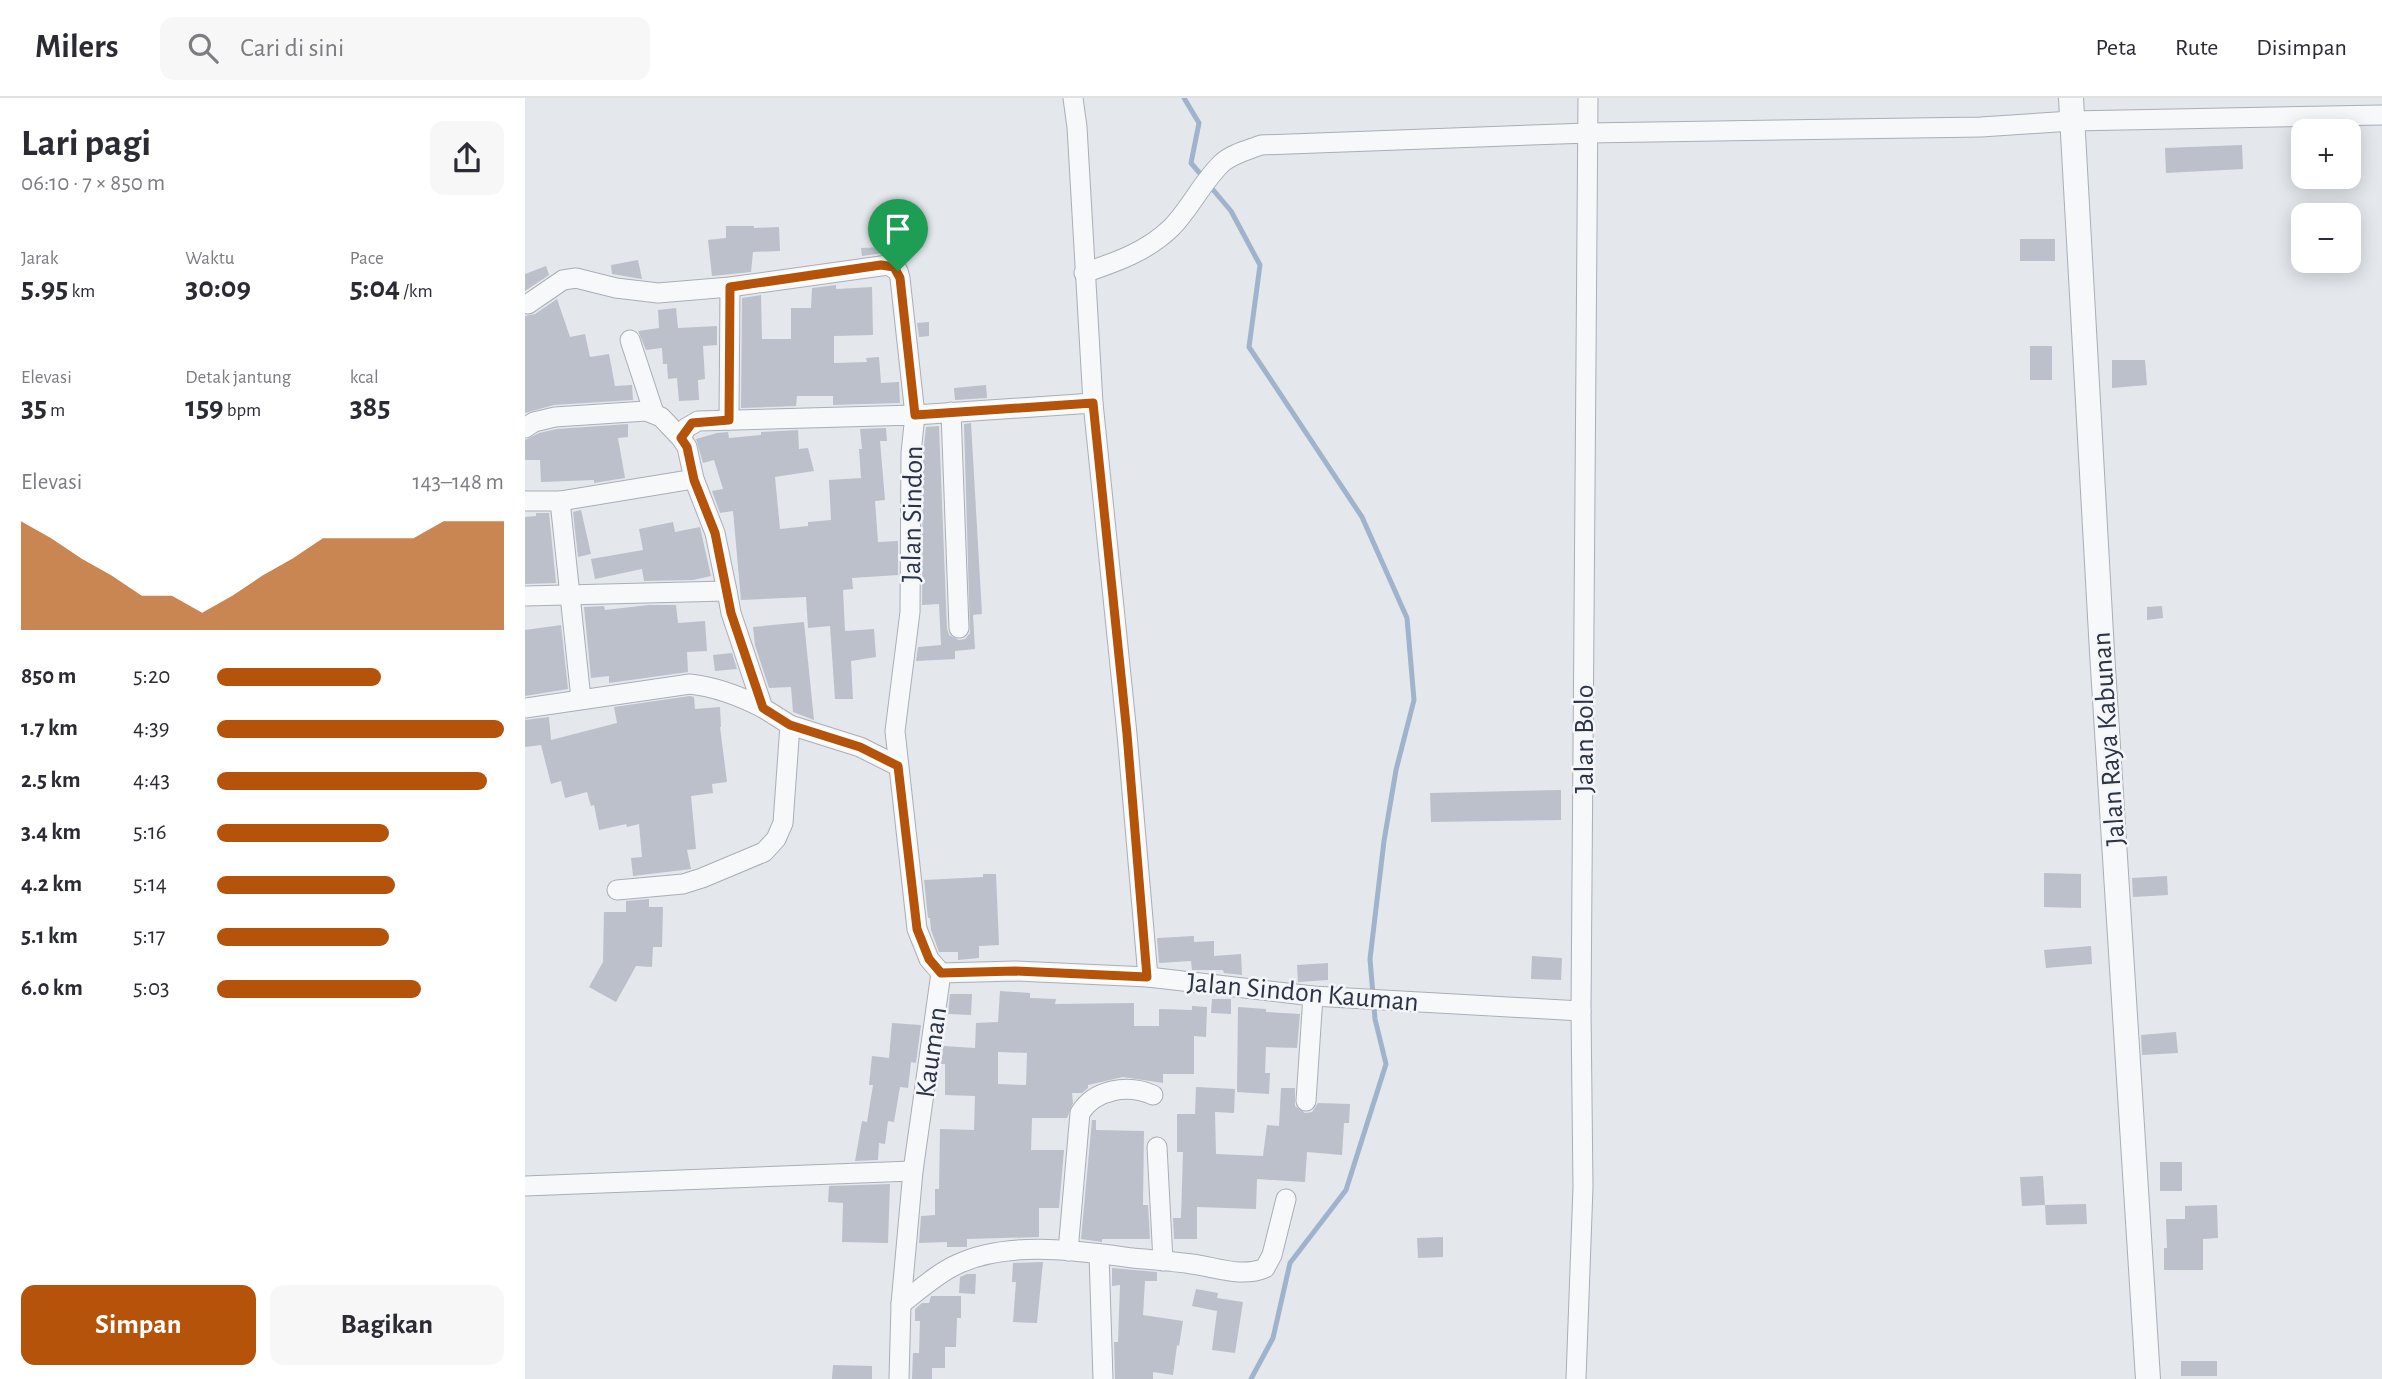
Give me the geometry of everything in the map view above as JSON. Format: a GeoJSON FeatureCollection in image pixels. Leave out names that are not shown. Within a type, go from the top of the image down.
{"type":"FeatureCollection","features":[{"type":"Feature","properties":{"kind":"street"},"geometry":{"type":"LineString","coordinates":[[1073,98],[1093,403],[1127,734],[1147,977]]}},
{"type":"Feature","properties":{"kind":"street","name":"Jalan Bolo"},"geometry":{"type":"LineString","coordinates":[[1576,1379],[1583,1187],[1581,1011],[1588,98]]}},
{"type":"Feature","properties":{"kind":"street"},"geometry":{"type":"LineString","coordinates":[[1084,273],[1124,260],[1141,251],[1173,226],[1222,163],[1261,145],[1588,133],[1981,127],[2072,110],[2382,115]]}},
{"type":"Feature","properties":{"kind":"street","name":"Jalan Raya Kabunan"},"geometry":{"type":"LineString","coordinates":[[2072,110],[2102,665],[2148,1379]]}},
{"type":"Feature","properties":{"kind":"street"},"geometry":{"type":"LineString","coordinates":[[529,303],[563,280],[576,278],[641,293],[730,287],[881,265],[894,267],[900,278],[915,415],[1093,403]]}},
{"type":"Feature","properties":{"kind":"street"},"geometry":{"type":"LineString","coordinates":[[729,420],[730,287]]}},
{"type":"Feature","properties":{"kind":"street"},"geometry":{"type":"LineString","coordinates":[[630,340],[654,413]]}},
{"type":"Feature","properties":{"kind":"street"},"geometry":{"type":"LineString","coordinates":[[525,428],[534,422],[555,417],[646,411],[654,413],[681,438],[687,447],[694,480],[715,533],[731,613],[763,708]]}},
{"type":"Feature","properties":{"kind":"street"},"geometry":{"type":"LineString","coordinates":[[951,412],[959,628]]}},
{"type":"Feature","properties":{"kind":"street","name":"Jalan Sindon"},"geometry":{"type":"LineString","coordinates":[[681,438],[692,423],[915,415],[911,453],[909,612],[895,732]]}},
{"type":"Feature","properties":{"kind":"street"},"geometry":{"type":"LineString","coordinates":[[525,501],[560,501],[694,480]]}},
{"type":"Feature","properties":{"kind":"street"},"geometry":{"type":"LineString","coordinates":[[560,501],[581,699]]}},
{"type":"Feature","properties":{"kind":"street"},"geometry":{"type":"LineString","coordinates":[[525,596],[727,591]]}},
{"type":"Feature","properties":{"kind":"street"},"geometry":{"type":"LineString","coordinates":[[525,708],[689,684],[707,686],[746,699],[790,725],[860,747],[898,766]]}},
{"type":"Feature","properties":{"kind":"street"},"geometry":{"type":"LineString","coordinates":[[617,891],[683,884],[764,852],[776,839],[783,823],[790,725]]}},
{"type":"Feature","properties":{"kind":"street"},"geometry":{"type":"LineString","coordinates":[[860,747],[895,732]]}},
{"type":"Feature","properties":{"kind":"street","name":"Kauman"},"geometry":{"type":"LineString","coordinates":[[895,732],[917,929],[929,959],[941,973],[913,1171],[901,1304],[899,1379]]}},
{"type":"Feature","properties":{"kind":"street","name":"Jalan Sindon Kauman"},"geometry":{"type":"LineString","coordinates":[[941,973],[1015,971],[1147,977],[1314,996],[1581,1011]]}},
{"type":"Feature","properties":{"kind":"street"},"geometry":{"type":"LineString","coordinates":[[1306,1101],[1314,996]]}},
{"type":"Feature","properties":{"kind":"street"},"geometry":{"type":"LineString","coordinates":[[1067,1251],[1080,1113],[1087,1101],[1107,1092],[1141,1090],[1153,1095]]}},
{"type":"Feature","properties":{"kind":"street"},"geometry":{"type":"LineString","coordinates":[[1157,1147],[1163,1261]]}},
{"type":"Feature","properties":{"kind":"street"},"geometry":{"type":"LineString","coordinates":[[525,1186],[913,1171]]}},
{"type":"Feature","properties":{"kind":"street"},"geometry":{"type":"LineString","coordinates":[[901,1304],[958,1264],[996,1252],[1067,1251],[1191,1264],[1227,1271],[1255,1272],[1265,1268],[1272,1255],[1286,1199]]}},
{"type":"Feature","properties":{"kind":"street"},"geometry":{"type":"LineString","coordinates":[[1100,1254],[1103,1379]]}},
{"type":"Feature","properties":{"kind":"building"},"geometry":{"type":"Polygon","coordinates":[[[2242,145],[2243,169],[2166,173],[2165,148],[2242,145]]]}},
{"type":"Feature","properties":{"kind":"building"},"geometry":{"type":"Polygon","coordinates":[[[726,226],[779,227],[780,251],[753,252],[751,272],[712,276],[708,240],[726,238],[726,226]]]}},
{"type":"Feature","properties":{"kind":"building"},"geometry":{"type":"Polygon","coordinates":[[[2020,239],[2055,239],[2055,261],[2020,261],[2020,239]]]}},
{"type":"Feature","properties":{"kind":"building"},"geometry":{"type":"Polygon","coordinates":[[[882,247],[883,253],[862,256],[861,248],[882,247]]]}},
{"type":"Feature","properties":{"kind":"building"},"geometry":{"type":"Polygon","coordinates":[[[638,260],[642,279],[612,274],[611,265],[638,260]]]}},
{"type":"Feature","properties":{"kind":"building"},"geometry":{"type":"Polygon","coordinates":[[[546,266],[549,275],[525,291],[525,274],[546,266]]]}},
{"type":"Feature","properties":{"kind":"building"},"geometry":{"type":"Polygon","coordinates":[[[836,285],[836,289],[872,287],[873,335],[834,336],[834,363],[867,362],[866,358],[879,357],[881,383],[899,382],[900,403],[833,405],[833,396],[797,396],[796,406],[741,408],[742,298],[761,295],[762,339],[791,339],[791,308],[811,308],[812,288],[836,285]]]}},
{"type":"Feature","properties":{"kind":"building"},"geometry":{"type":"Polygon","coordinates":[[[557,299],[570,337],[585,334],[590,357],[609,354],[615,386],[632,385],[633,400],[554,405],[525,413],[525,316],[535,314],[557,299]]]}},
{"type":"Feature","properties":{"kind":"building"},"geometry":{"type":"Polygon","coordinates":[[[676,308],[678,328],[717,326],[717,345],[703,346],[705,379],[698,380],[699,400],[679,401],[677,378],[668,379],[662,348],[646,350],[638,331],[659,328],[658,310],[676,308]]]}},
{"type":"Feature","properties":{"kind":"building"},"geometry":{"type":"Polygon","coordinates":[[[929,322],[929,336],[919,337],[917,323],[929,322]]]}},
{"type":"Feature","properties":{"kind":"building"},"geometry":{"type":"Polygon","coordinates":[[[2030,346],[2052,346],[2052,380],[2030,380],[2030,346]]]}},
{"type":"Feature","properties":{"kind":"building"},"geometry":{"type":"Polygon","coordinates":[[[2112,360],[2145,360],[2147,385],[2112,388],[2112,360]]]}},
{"type":"Feature","properties":{"kind":"building"},"geometry":{"type":"Polygon","coordinates":[[[986,385],[987,398],[955,400],[954,388],[986,385]]]}},
{"type":"Feature","properties":{"kind":"building"},"geometry":{"type":"Polygon","coordinates":[[[971,423],[982,614],[973,615],[975,649],[955,651],[955,659],[916,661],[918,647],[941,645],[939,604],[922,605],[923,454],[926,427],[939,426],[947,629],[949,635],[959,640],[965,639],[970,633],[964,424],[971,423]]]}},
{"type":"Feature","properties":{"kind":"building"},"geometry":{"type":"Polygon","coordinates":[[[628,424],[628,437],[618,438],[625,478],[594,483],[594,480],[541,482],[540,460],[525,460],[525,440],[539,433],[557,429],[628,424]]]}},
{"type":"Feature","properties":{"kind":"building"},"geometry":{"type":"Polygon","coordinates":[[[886,428],[887,441],[880,441],[885,500],[875,501],[878,542],[898,541],[898,575],[852,578],[853,589],[843,590],[845,631],[874,629],[876,657],[851,661],[853,699],[835,699],[830,626],[808,628],[806,597],[741,600],[733,511],[720,513],[712,491],[723,489],[714,460],[703,463],[696,439],[728,432],[729,438],[761,435],[761,432],[798,430],[799,449],[808,448],[814,471],[775,477],[780,529],[831,520],[829,480],[861,478],[860,429],[886,428]]]}},
{"type":"Feature","properties":{"kind":"building"},"geometry":{"type":"Polygon","coordinates":[[[581,510],[591,554],[578,557],[573,512],[581,510]]]}},
{"type":"Feature","properties":{"kind":"building"},"geometry":{"type":"Polygon","coordinates":[[[536,513],[549,513],[556,583],[525,584],[525,517],[536,516],[536,513]]]}},
{"type":"Feature","properties":{"kind":"building"},"geometry":{"type":"Polygon","coordinates":[[[673,522],[675,532],[700,527],[711,576],[693,580],[644,581],[642,569],[595,579],[591,559],[643,550],[639,529],[673,522]]]}},
{"type":"Feature","properties":{"kind":"building"},"geometry":{"type":"Polygon","coordinates":[[[676,605],[678,623],[705,621],[707,651],[687,652],[688,672],[609,683],[609,676],[591,678],[584,607],[604,606],[605,610],[676,605]]]}},
{"type":"Feature","properties":{"kind":"building"},"geometry":{"type":"Polygon","coordinates":[[[2162,606],[2163,618],[2147,620],[2147,607],[2162,606]]]}},
{"type":"Feature","properties":{"kind":"building"},"geometry":{"type":"Polygon","coordinates":[[[804,622],[814,720],[793,712],[791,687],[769,688],[755,645],[753,627],[804,622]]]}},
{"type":"Feature","properties":{"kind":"building"},"geometry":{"type":"Polygon","coordinates":[[[561,625],[568,689],[525,696],[525,630],[561,625]]]}},
{"type":"Feature","properties":{"kind":"building"},"geometry":{"type":"Polygon","coordinates":[[[732,653],[737,669],[715,671],[713,655],[732,653]]]}},
{"type":"Feature","properties":{"kind":"building"},"geometry":{"type":"Polygon","coordinates":[[[694,697],[695,709],[720,707],[727,782],[712,784],[713,793],[691,796],[696,849],[687,850],[691,869],[633,876],[631,858],[642,857],[639,824],[599,830],[594,805],[591,806],[587,792],[565,798],[561,781],[551,784],[541,745],[525,747],[525,720],[549,717],[551,740],[617,723],[614,707],[694,697]]]}},
{"type":"Feature","properties":{"kind":"building"},"geometry":{"type":"Polygon","coordinates":[[[1561,790],[1561,820],[1431,822],[1430,793],[1561,790]]]}},
{"type":"Feature","properties":{"kind":"building"},"geometry":{"type":"Polygon","coordinates":[[[2044,873],[2081,874],[2081,908],[2044,907],[2044,873]]]}},
{"type":"Feature","properties":{"kind":"building"},"geometry":{"type":"Polygon","coordinates":[[[983,874],[996,874],[999,945],[979,946],[979,958],[958,960],[958,952],[939,952],[928,918],[924,880],[983,877],[983,874]]]}},
{"type":"Feature","properties":{"kind":"building"},"geometry":{"type":"Polygon","coordinates":[[[2167,876],[2168,895],[2133,897],[2132,878],[2167,876]]]}},
{"type":"Feature","properties":{"kind":"building"},"geometry":{"type":"Polygon","coordinates":[[[649,899],[649,907],[663,907],[662,947],[653,947],[652,967],[636,966],[616,1002],[589,987],[603,962],[604,912],[626,912],[626,901],[649,899]]]}},
{"type":"Feature","properties":{"kind":"building"},"geometry":{"type":"Polygon","coordinates":[[[1194,936],[1194,942],[1214,941],[1214,956],[1241,954],[1242,975],[1224,973],[1223,970],[1192,970],[1191,961],[1159,963],[1157,938],[1194,936]]]}},
{"type":"Feature","properties":{"kind":"building"},"geometry":{"type":"Polygon","coordinates":[[[2091,946],[2092,964],[2046,968],[2044,950],[2091,946]]]}},
{"type":"Feature","properties":{"kind":"building"},"geometry":{"type":"Polygon","coordinates":[[[1532,956],[1562,958],[1561,980],[1531,979],[1532,956]]]}},
{"type":"Feature","properties":{"kind":"building"},"geometry":{"type":"Polygon","coordinates":[[[1328,963],[1328,980],[1298,982],[1297,965],[1328,963]]]}},
{"type":"Feature","properties":{"kind":"building"},"geometry":{"type":"Polygon","coordinates":[[[1000,991],[1030,993],[1030,998],[1056,999],[1055,1004],[1134,1003],[1134,1026],[1159,1026],[1159,1009],[1192,1010],[1192,1006],[1207,1007],[1206,1037],[1194,1036],[1194,1074],[1163,1074],[1163,1083],[1123,1077],[1088,1085],[1082,1093],[1072,1093],[1073,1103],[1067,1118],[1032,1118],[1031,1150],[1064,1150],[1059,1208],[1039,1208],[1039,1237],[967,1239],[967,1247],[947,1247],[947,1242],[919,1243],[921,1216],[935,1215],[935,1189],[939,1189],[940,1129],[974,1130],[975,1096],[945,1095],[945,1064],[941,1064],[943,1046],[975,1048],[976,1023],[998,1022],[1000,991]],[[998,1052],[998,1084],[1026,1085],[1027,1053],[998,1052]]]}},
{"type":"Feature","properties":{"kind":"building"},"geometry":{"type":"Polygon","coordinates":[[[950,994],[972,994],[971,1015],[948,1014],[950,994]]]}},
{"type":"Feature","properties":{"kind":"building"},"geometry":{"type":"Polygon","coordinates":[[[1212,999],[1231,999],[1231,1014],[1211,1013],[1212,999]]]}},
{"type":"Feature","properties":{"kind":"building"},"geometry":{"type":"Polygon","coordinates":[[[1238,1007],[1300,1014],[1297,1048],[1266,1047],[1265,1073],[1270,1073],[1269,1094],[1237,1092],[1238,1007]]]}},
{"type":"Feature","properties":{"kind":"building"},"geometry":{"type":"Polygon","coordinates":[[[892,1023],[921,1025],[916,1063],[911,1062],[908,1088],[900,1087],[894,1122],[888,1121],[885,1144],[879,1143],[878,1160],[855,1161],[862,1121],[867,1122],[873,1085],[869,1085],[872,1056],[889,1058],[892,1023]]]}},
{"type":"Feature","properties":{"kind":"building"},"geometry":{"type":"Polygon","coordinates":[[[2176,1032],[2178,1053],[2142,1055],[2141,1035],[2176,1032]]]}},
{"type":"Feature","properties":{"kind":"building"},"geometry":{"type":"Polygon","coordinates":[[[1196,1087],[1235,1089],[1234,1113],[1215,1112],[1216,1154],[1263,1156],[1267,1125],[1279,1126],[1281,1088],[1295,1088],[1295,1106],[1305,1113],[1312,1112],[1318,1103],[1350,1104],[1349,1123],[1344,1123],[1342,1155],[1307,1152],[1305,1182],[1257,1179],[1256,1209],[1197,1207],[1197,1239],[1174,1239],[1173,1218],[1181,1218],[1183,1152],[1177,1152],[1177,1114],[1195,1114],[1196,1087]]]}},
{"type":"Feature","properties":{"kind":"building"},"geometry":{"type":"Polygon","coordinates":[[[1092,1120],[1096,1120],[1096,1130],[1144,1131],[1143,1205],[1148,1205],[1150,1239],[1102,1239],[1102,1242],[1081,1239],[1092,1120]]]}},
{"type":"Feature","properties":{"kind":"building"},"geometry":{"type":"Polygon","coordinates":[[[2160,1162],[2182,1162],[2182,1191],[2160,1191],[2160,1162]]]}},
{"type":"Feature","properties":{"kind":"building"},"geometry":{"type":"Polygon","coordinates":[[[2043,1176],[2045,1205],[2022,1206],[2020,1177],[2043,1176]]]}},
{"type":"Feature","properties":{"kind":"building"},"geometry":{"type":"Polygon","coordinates":[[[890,1184],[888,1243],[842,1242],[843,1203],[828,1202],[829,1186],[890,1184]]]}},
{"type":"Feature","properties":{"kind":"building"},"geometry":{"type":"Polygon","coordinates":[[[2086,1204],[2087,1224],[2046,1225],[2045,1205],[2086,1204]]]}},
{"type":"Feature","properties":{"kind":"building"},"geometry":{"type":"Polygon","coordinates":[[[2217,1205],[2218,1238],[2203,1239],[2203,1270],[2164,1270],[2164,1248],[2167,1248],[2166,1219],[2185,1219],[2185,1206],[2217,1205]]]}},
{"type":"Feature","properties":{"kind":"building"},"geometry":{"type":"Polygon","coordinates":[[[1443,1237],[1443,1257],[1418,1258],[1417,1238],[1443,1237]]]}},
{"type":"Feature","properties":{"kind":"building"},"geometry":{"type":"Polygon","coordinates":[[[1043,1262],[1037,1323],[1013,1322],[1016,1282],[1012,1282],[1013,1263],[1043,1262]]]}},
{"type":"Feature","properties":{"kind":"building"},"geometry":{"type":"Polygon","coordinates":[[[1112,1268],[1157,1272],[1157,1281],[1145,1281],[1143,1315],[1183,1321],[1173,1375],[1153,1372],[1153,1379],[1115,1379],[1114,1342],[1118,1342],[1120,1285],[1112,1286],[1112,1268]]]}},
{"type":"Feature","properties":{"kind":"building"},"geometry":{"type":"Polygon","coordinates":[[[976,1274],[975,1294],[959,1293],[960,1277],[976,1274]]]}},
{"type":"Feature","properties":{"kind":"building"},"geometry":{"type":"Polygon","coordinates":[[[1196,1289],[1218,1293],[1217,1298],[1243,1302],[1235,1353],[1212,1350],[1217,1311],[1192,1306],[1196,1289]]]}},
{"type":"Feature","properties":{"kind":"building"},"geometry":{"type":"Polygon","coordinates":[[[931,1296],[961,1296],[961,1318],[957,1318],[956,1347],[945,1347],[945,1368],[932,1368],[932,1379],[912,1379],[913,1353],[919,1353],[920,1321],[915,1321],[915,1309],[922,1303],[929,1303],[931,1296]]]}},
{"type":"Feature","properties":{"kind":"building"},"geometry":{"type":"Polygon","coordinates":[[[2181,1361],[2217,1361],[2217,1376],[2181,1376],[2181,1361]]]}},
{"type":"Feature","properties":{"kind":"building"},"geometry":{"type":"Polygon","coordinates":[[[833,1365],[872,1366],[872,1379],[832,1379],[833,1365]]]}},
{"type":"Feature","properties":{"kind":"waterway"},"geometry":{"type":"LineString","coordinates":[[1184,98],[1199,123],[1191,163],[1203,177]]}},
{"type":"Feature","properties":{"kind":"waterway"},"geometry":{"type":"LineString","coordinates":[[1209,185],[1231,211],[1260,265],[1249,347],[1362,517],[1407,618],[1414,700],[1396,770],[1384,841],[1370,959],[1375,1019],[1386,1064],[1346,1190],[1290,1263],[1273,1338],[1251,1379]]}},
{"type":"Feature","properties":{"kind":"route"},"geometry":{"type":"LineString","coordinates":[[881,265],[894,267],[898,271],[915,415],[1093,403],[1127,734],[1147,977],[1015,971],[941,973],[929,959],[917,929],[898,766],[860,747],[790,725],[763,708],[731,613],[715,533],[694,480],[687,447],[681,438],[692,423],[729,420],[730,287],[881,265]]}}]}
